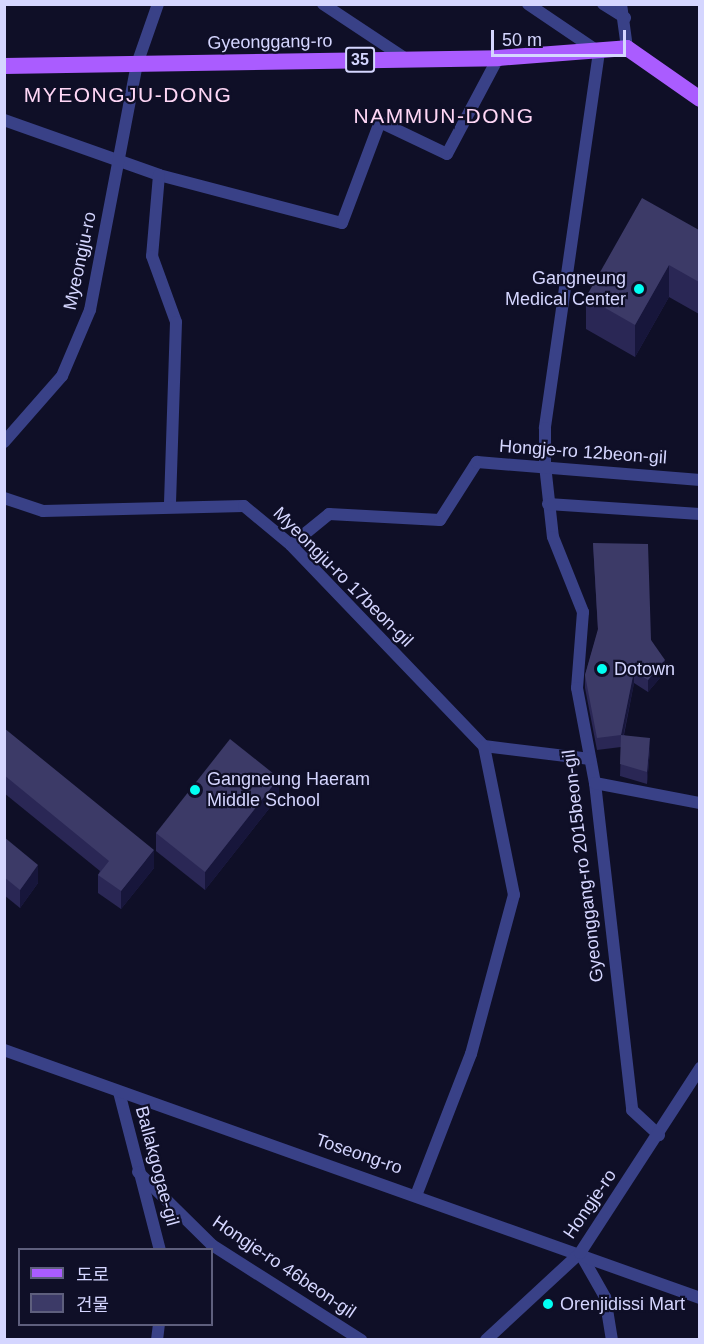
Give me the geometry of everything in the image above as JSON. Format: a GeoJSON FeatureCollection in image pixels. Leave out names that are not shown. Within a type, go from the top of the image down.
{"type":"FeatureCollection","features":[{"type":"Feature","properties":{"kind":"main road","name":"Gyeonggang-ro"},"geometry":{"type":"LineString","coordinates":[[4,66],[498,58],[599,52],[627,48]]}},
{"type":"Feature","properties":{"kind":"main road"},"geometry":{"type":"LineString","coordinates":[[627,48],[699,99]]}},
{"type":"Feature","properties":{"kind":"street","name":"Myeongju-ro"},"geometry":{"type":"LineString","coordinates":[[4,442],[63,376],[90,310],[137,64],[158,4]]}},
{"type":"Feature","properties":{"kind":"street"},"geometry":{"type":"LineString","coordinates":[[323,4],[406,59]]}},
{"type":"Feature","properties":{"kind":"street"},"geometry":{"type":"LineString","coordinates":[[528,4],[599,52]]}},
{"type":"Feature","properties":{"kind":"street"},"geometry":{"type":"LineString","coordinates":[[603,4],[625,18]]}},
{"type":"Feature","properties":{"kind":"street"},"geometry":{"type":"LineString","coordinates":[[621,4],[625,18],[627,48]]}},
{"type":"Feature","properties":{"kind":"street","name":"Gyeonggang-ro 2015beon-gil"},"geometry":{"type":"LineString","coordinates":[[599,52],[545,428],[545,465],[553,537],[583,612],[577,688],[595,783],[632,1110],[659,1135]]}},
{"type":"Feature","properties":{"kind":"street"},"geometry":{"type":"LineString","coordinates":[[4,120],[159,175],[342,223],[380,122],[447,154],[498,58]]}},
{"type":"Feature","properties":{"kind":"street"},"geometry":{"type":"LineString","coordinates":[[159,175],[152,256],[176,322],[170,505]]}},
{"type":"Feature","properties":{"kind":"street","name":"Hongje-ro 12beon-gil"},"geometry":{"type":"LineString","coordinates":[[291,545],[329,514],[440,520],[477,462],[545,465],[699,480]]}},
{"type":"Feature","properties":{"kind":"street","name":"Myeongju-ro 17beon-gil"},"geometry":{"type":"LineString","coordinates":[[4,498],[43,512],[170,505],[244,506],[291,545],[483,746]]}},
{"type":"Feature","properties":{"kind":"street"},"geometry":{"type":"LineString","coordinates":[[548,504],[699,514]]}},
{"type":"Feature","properties":{"kind":"street"},"geometry":{"type":"LineString","coordinates":[[417,1193],[471,1054],[514,895],[483,746],[590,759]]}},
{"type":"Feature","properties":{"kind":"street"},"geometry":{"type":"LineString","coordinates":[[595,783],[699,803]]}},
{"type":"Feature","properties":{"kind":"street","name":"Toseong-ro"},"geometry":{"type":"LineString","coordinates":[[4,1050],[119,1092],[417,1193],[699,1298]]}},
{"type":"Feature","properties":{"kind":"street","name":"Hongje-ro"},"geometry":{"type":"LineString","coordinates":[[486,1340],[580,1253],[698,1075]]}},
{"type":"Feature","properties":{"kind":"street","name":"Ballakgogae-gil"},"geometry":{"type":"LineString","coordinates":[[119,1092],[159,1248]]}},
{"type":"Feature","properties":{"kind":"street","name":"Hongje-ro 46beon-gil"},"geometry":{"type":"LineString","coordinates":[[138,1172],[212,1245],[355,1338]]}},
{"type":"Feature","properties":{"kind":"street"},"geometry":{"type":"LineString","coordinates":[[580,1253],[605,1297],[612,1340]]}},
{"type":"Feature","properties":{"kind":"building"},"geometry":{"type":"Polygon","coordinates":[[[642,198],[699,230],[699,282],[669,265],[635,325],[586,297],[642,198]]]}},
{"type":"Feature","properties":{"kind":"building"},"geometry":{"type":"Polygon","coordinates":[[[593,543],[648,544],[651,640],[665,660],[648,680],[634,671],[621,735],[597,738],[585,675],[598,629],[593,543]]]}},
{"type":"Feature","properties":{"kind":"building"},"geometry":{"type":"Polygon","coordinates":[[[4,728],[154,850],[121,891],[98,875],[109,861],[4,775],[4,728]]]}},
{"type":"Feature","properties":{"kind":"building"},"geometry":{"type":"Polygon","coordinates":[[[621,735],[650,738],[647,772],[620,764],[621,735]]]}},
{"type":"Feature","properties":{"kind":"building"},"geometry":{"type":"Polygon","coordinates":[[[230,739],[279,778],[205,872],[156,833],[230,739]]]}},
{"type":"Feature","properties":{"kind":"building"},"geometry":{"type":"Polygon","coordinates":[[[4,837],[38,865],[20,890],[4,877],[4,837]]]}},
{"type":"Feature","properties":{"kind":"place","name":"Gangneung Medical Center"},"geometry":{"type":"Point","coordinates":[639,289]}},
{"type":"Feature","properties":{"kind":"place","name":"Dotown"},"geometry":{"type":"Point","coordinates":[602,669]}},
{"type":"Feature","properties":{"kind":"place","name":"Gangneung Haeram Middle School"},"geometry":{"type":"Point","coordinates":[195,790]}},
{"type":"Feature","properties":{"kind":"place","name":"Orenjidissi Mart"},"geometry":{"type":"Point","coordinates":[548,1304]}},
{"type":"Feature","properties":{"kind":"district","name":"MYEONGJU-DONG"},"geometry":{"type":"Point","coordinates":[128,95]}},
{"type":"Feature","properties":{"kind":"district","name":"NAMMUN-DONG"},"geometry":{"type":"Point","coordinates":[444,116]}}]}
